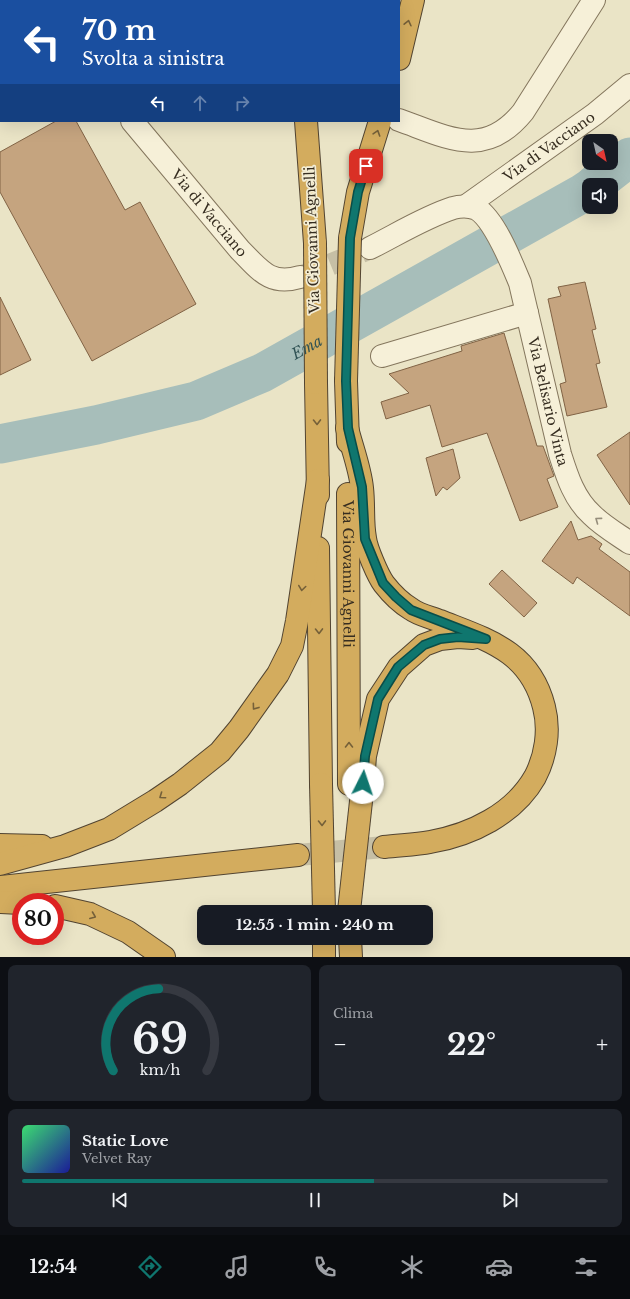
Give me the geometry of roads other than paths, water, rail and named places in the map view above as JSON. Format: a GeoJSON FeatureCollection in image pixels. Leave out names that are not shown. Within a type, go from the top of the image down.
{"type":"FeatureCollection","features":[{"type":"Feature","properties":{"kind":"highway"},"geometry":{"type":"LineString","coordinates":[[400,56],[414,0]]}},
{"type":"Feature","properties":{"kind":"highway","name":"Via Giovanni Agnelli"},"geometry":{"type":"LineString","coordinates":[[306,122],[315,243],[321,784],[324,905]]}},
{"type":"Feature","properties":{"kind":"highway","name":"Via Giovanni Agnelli"},"geometry":{"type":"LineString","coordinates":[[356,783],[346,381],[350,238],[358,192],[380,122]]}},
{"type":"Feature","properties":{"kind":"highway"},"geometry":{"type":"LineString","coordinates":[[348,428],[362,487],[365,539],[383,583],[411,610],[486,639],[503,648],[526,668],[541,696],[547,717],[543,758],[537,773],[530,786],[517,800],[498,816],[465,833],[429,842],[384,847]]}},
{"type":"Feature","properties":{"kind":"highway"},"geometry":{"type":"LineString","coordinates":[[0,864],[65,846],[109,829],[180,784],[220,752],[239,729],[278,674],[292,646],[318,480]]}},
{"type":"Feature","properties":{"kind":"highway"},"geometry":{"type":"LineString","coordinates":[[349,905],[356,783],[365,756],[378,699],[398,667],[424,645],[440,639],[458,637],[486,639]]}},
{"type":"Feature","properties":{"kind":"highway"},"geometry":{"type":"LineString","coordinates":[[0,845],[65,846]]}},
{"type":"Feature","properties":{"kind":"highway"},"geometry":{"type":"LineString","coordinates":[[0,887],[298,855]]}},
{"type":"Feature","properties":{"kind":"highway"},"geometry":{"type":"LineString","coordinates":[[0,902],[12,903]]}},
{"type":"Feature","properties":{"kind":"highway"},"geometry":{"type":"LineString","coordinates":[[64,908],[90,914],[128,932],[164,957]]}},
{"type":"Feature","properties":{"kind":"highway"},"geometry":{"type":"LineString","coordinates":[[324,945],[324,957]]}},
{"type":"Feature","properties":{"kind":"highway"},"geometry":{"type":"LineString","coordinates":[[350,945],[350,957]]}},
{"type":"Feature","properties":{"kind":"street"},"geometry":{"type":"LineString","coordinates":[[400,120],[454,139],[470,142],[492,138],[501,133],[512,126],[523,112],[594,0]]}},
{"type":"Feature","properties":{"kind":"street","name":"Via di Vacciano"},"geometry":{"type":"LineString","coordinates":[[370,248],[430,218],[454,208],[466,206],[595,114],[630,86]]}},
{"type":"Feature","properties":{"kind":"street","name":"Via di Vacciano"},"geometry":{"type":"LineString","coordinates":[[133,122],[240,250],[260,270],[274,278],[284,281],[300,277]]}},
{"type":"Feature","properties":{"kind":"street","name":"Via Belisario Vinta"},"geometry":{"type":"LineString","coordinates":[[466,206],[476,209],[495,230],[520,283],[560,454],[571,485],[580,502],[593,516],[630,543]]}},
{"type":"Feature","properties":{"kind":"street"},"geometry":{"type":"LineString","coordinates":[[382,356],[527,313]]}},
{"type":"Feature","properties":{"kind":"waterway","name":"Ema"},"geometry":{"type":"LineString","coordinates":[[603,178],[630,157]]}},
{"type":"Feature","properties":{"kind":"waterway","name":"Ema"},"geometry":{"type":"LineString","coordinates":[[0,444],[96,425],[196,401],[262,373],[582,194]]}},
{"type":"Feature","properties":{"kind":"tunnel"},"geometry":{"type":"LineString","coordinates":[[300,277],[366,250]]}},
{"type":"Feature","properties":{"kind":"tunnel"},"geometry":{"type":"LineString","coordinates":[[298,855],[384,847]]}}]}
